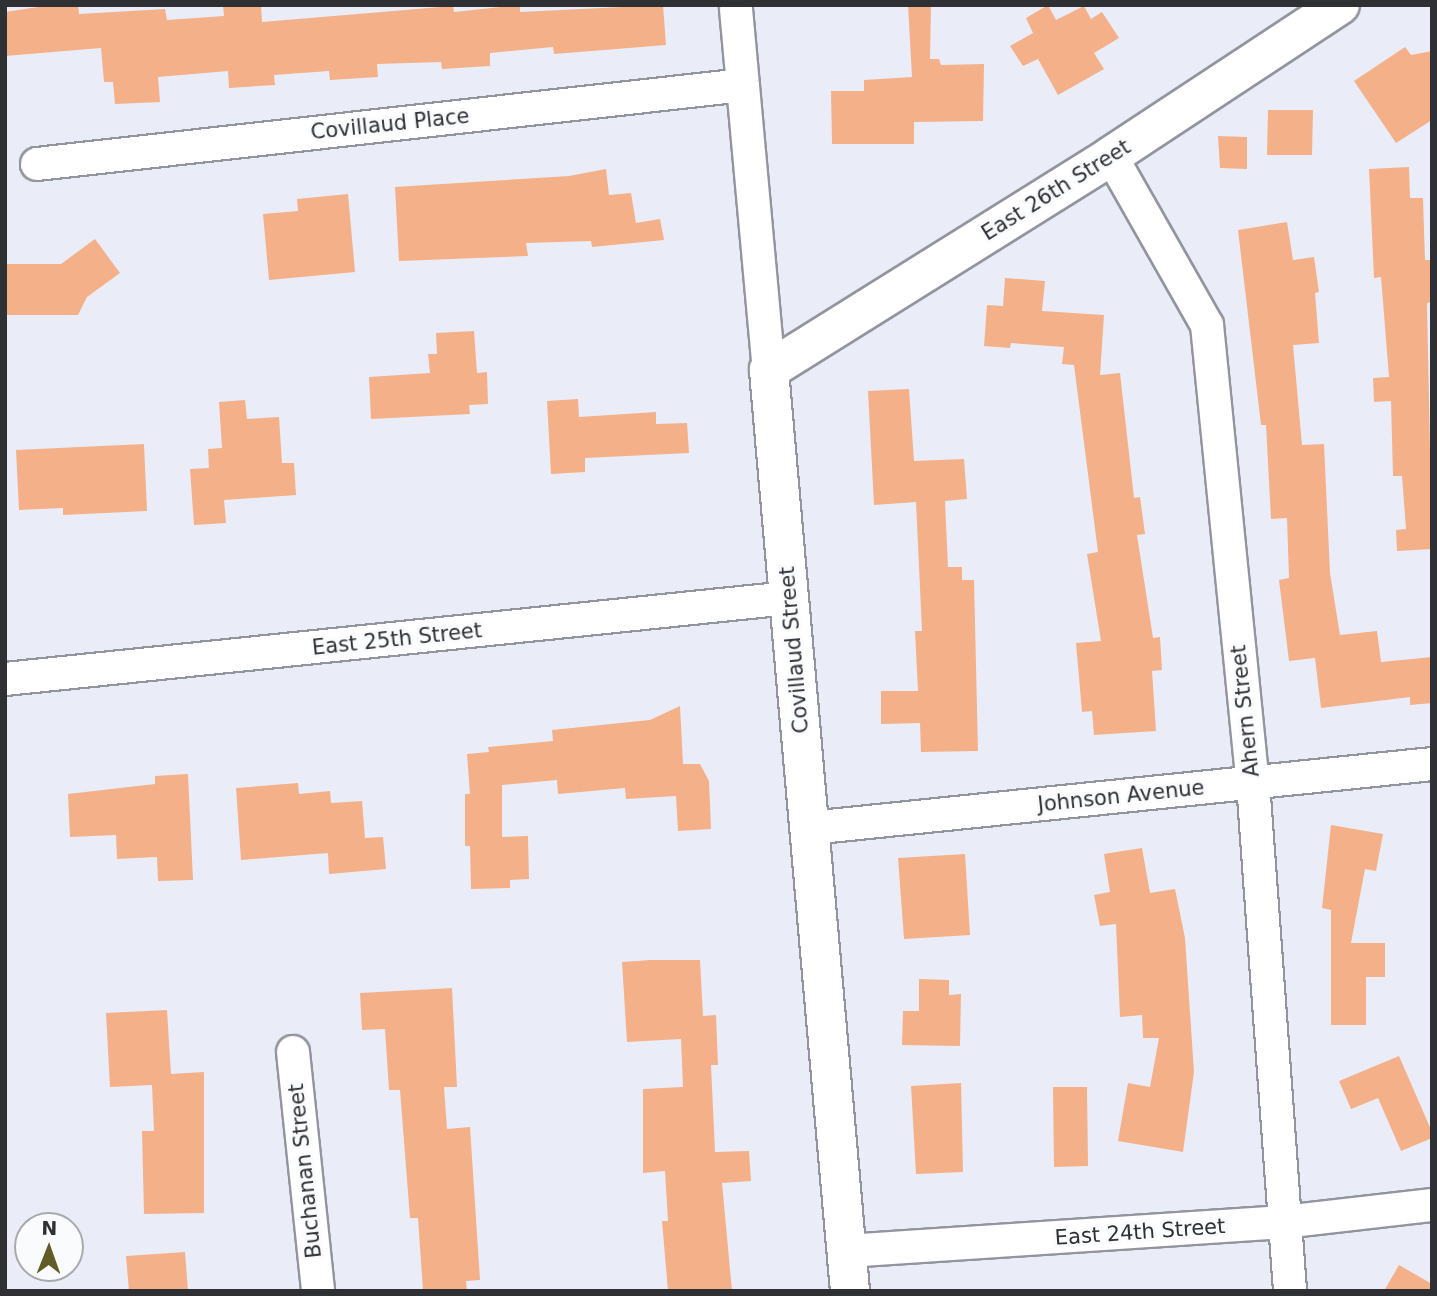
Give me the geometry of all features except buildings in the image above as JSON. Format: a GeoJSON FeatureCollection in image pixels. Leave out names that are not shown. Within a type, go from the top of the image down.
{"type":"FeatureCollection","features":[{"type":"Feature","properties":{"kind":"street","name":"East 26th Street"},"geometry":{"type":"LineString","coordinates":[[769,370],[1111,156],[1340,5]]}},
{"type":"Feature","properties":{"kind":"street","name":"Covillaud Street"},"geometry":{"type":"LineString","coordinates":[[736,9],[850,1291]]}},
{"type":"Feature","properties":{"kind":"street","name":"Covillaud Place"},"geometry":{"type":"LineString","coordinates":[[37,164],[743,85]]}},
{"type":"Feature","properties":{"kind":"street","name":"Ahern Street"},"geometry":{"type":"LineString","coordinates":[[1111,156],[1207,325],[1252,783],[1290,1291]]}},
{"type":"Feature","properties":{"kind":"street","name":"East 25th Street"},"geometry":{"type":"LineString","coordinates":[[5,679],[789,598]]}},
{"type":"Feature","properties":{"kind":"street","name":"Johnson Avenue"},"geometry":{"type":"LineString","coordinates":[[810,828],[1432,764]]}},
{"type":"Feature","properties":{"kind":"street","name":"Buchanan Street"},"geometry":{"type":"LineString","coordinates":[[293,1052],[318,1291]]}},
{"type":"Feature","properties":{"kind":"street","name":"East 24th Street"},"geometry":{"type":"LineString","coordinates":[[847,1251],[1283,1222],[1432,1205]]}}]}
